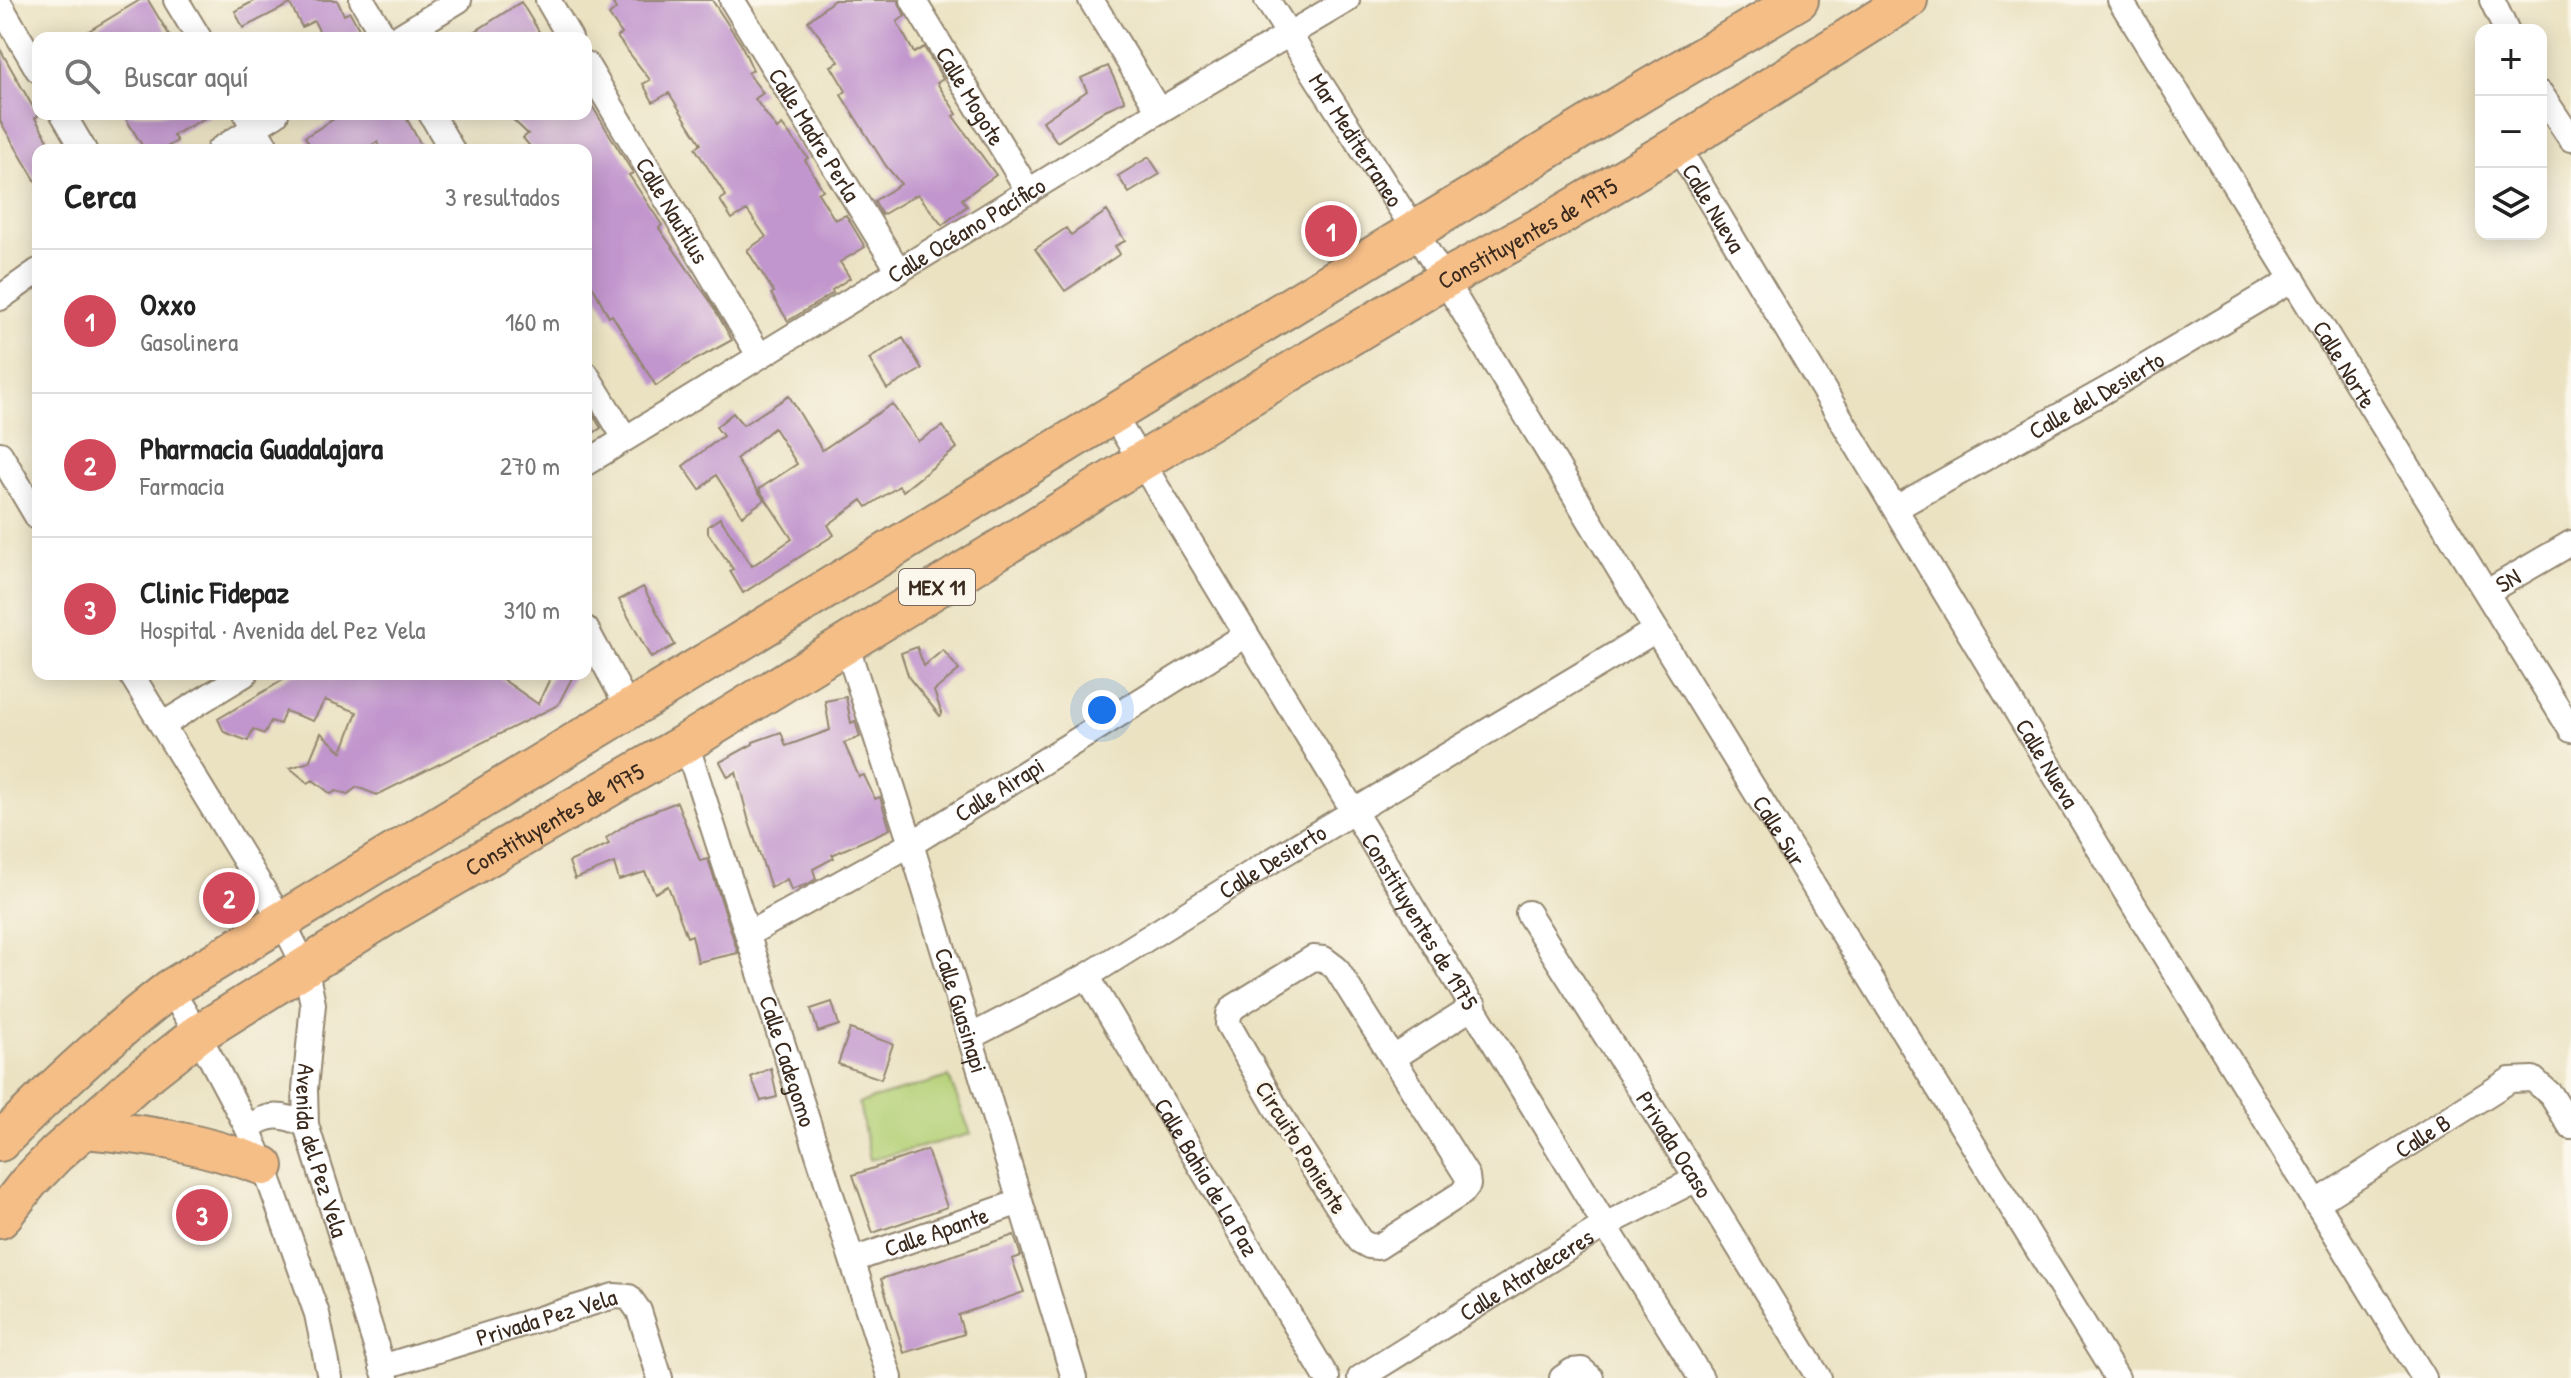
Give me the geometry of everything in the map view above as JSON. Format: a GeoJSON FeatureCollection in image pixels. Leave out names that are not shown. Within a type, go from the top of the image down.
{"type":"FeatureCollection","features":[{"type":"Feature","properties":{"kind":"main road","name":"MEX 11"},"geometry":{"type":"LineString","coordinates":[[0,1142],[72,1070],[170,989],[1799,0]]}},
{"type":"Feature","properties":{"kind":"main road","name":"Constituyentes de 1975"},"geometry":{"type":"LineString","coordinates":[[0,1219],[28,1183],[84,1129],[198,1034],[394,911],[686,743],[1142,461],[1445,279],[1555,219],[1677,146],[1908,0]]}},
{"type":"Feature","properties":{"kind":"main road"},"geometry":{"type":"LineString","coordinates":[[84,1129],[153,1135],[196,1143],[264,1166]]}},
{"type":"Feature","properties":{"kind":"street"},"geometry":{"type":"LineString","coordinates":[[176,0],[195,32]]}},
{"type":"Feature","properties":{"kind":"street"},"geometry":{"type":"LineString","coordinates":[[362,0],[381,32]]}},
{"type":"Feature","properties":{"kind":"street"},"geometry":{"type":"LineString","coordinates":[[407,32],[459,0]]}},
{"type":"Feature","properties":{"kind":"street"},"geometry":{"type":"LineString","coordinates":[[548,0],[567,32]]}},
{"type":"Feature","properties":{"kind":"street","name":"Calle Madre Perla"},"geometry":{"type":"LineString","coordinates":[[732,0],[899,271]]}},
{"type":"Feature","properties":{"kind":"street","name":"Calle Mogote"},"geometry":{"type":"LineString","coordinates":[[913,0],[1029,192]]}},
{"type":"Feature","properties":{"kind":"street"},"geometry":{"type":"LineString","coordinates":[[1091,0],[1159,111]]}},
{"type":"Feature","properties":{"kind":"street","name":"Mar Mediterraneo"},"geometry":{"type":"LineString","coordinates":[[1267,0],[1445,279]]}},
{"type":"Feature","properties":{"kind":"street","name":"Calle Océano Pacífico"},"geometry":{"type":"LineString","coordinates":[[592,459],[1159,111],[1347,0]]}},
{"type":"Feature","properties":{"kind":"street","name":"Calle Norte"},"geometry":{"type":"LineString","coordinates":[[2120,0],[2571,730]]}},
{"type":"Feature","properties":{"kind":"street"},"geometry":{"type":"LineString","coordinates":[[2492,0],[2503,24]]}},
{"type":"Feature","properties":{"kind":"street"},"geometry":{"type":"LineString","coordinates":[[0,5],[32,60]]}},
{"type":"Feature","properties":{"kind":"street","name":"Calle Nautilus"},"geometry":{"type":"LineString","coordinates":[[592,74],[759,355]]}},
{"type":"Feature","properties":{"kind":"street"},"geometry":{"type":"LineString","coordinates":[[2542,96],[2571,139]]}},
{"type":"Feature","properties":{"kind":"street"},"geometry":{"type":"LineString","coordinates":[[66,120],[80,144]]}},
{"type":"Feature","properties":{"kind":"street"},"geometry":{"type":"LineString","coordinates":[[434,120],[448,144]]}},
{"type":"Feature","properties":{"kind":"street"},"geometry":{"type":"LineString","coordinates":[[225,144],[250,121],[264,144]]}},
{"type":"Feature","properties":{"kind":"street","name":"Calle Nueva"},"geometry":{"type":"LineString","coordinates":[[1677,146],[2089,832],[2424,1378]]}},
{"type":"Feature","properties":{"kind":"street"},"geometry":{"type":"LineString","coordinates":[[0,298],[32,275]]}},
{"type":"Feature","properties":{"kind":"street","name":"Calle Sur"},"geometry":{"type":"LineString","coordinates":[[1445,279],[1656,630],[2117,1378]]}},
{"type":"Feature","properties":{"kind":"street","name":"Calle del Desierto"},"geometry":{"type":"LineString","coordinates":[[1896,508],[2104,391],[2293,279]]}},
{"type":"Feature","properties":{"kind":"street"},"geometry":{"type":"LineString","coordinates":[[592,384],[625,438]]}},
{"type":"Feature","properties":{"kind":"street","name":"Constituyentes de 1975"},"geometry":{"type":"LineString","coordinates":[[1113,415],[1701,1378]]}},
{"type":"Feature","properties":{"kind":"street"},"geometry":{"type":"LineString","coordinates":[[0,454],[32,508]]}},
{"type":"Feature","properties":{"kind":"street","name":"SN"},"geometry":{"type":"LineString","coordinates":[[2487,592],[2571,543]]}},
{"type":"Feature","properties":{"kind":"street","name":"Calle Desierto"},"geometry":{"type":"LineString","coordinates":[[970,1037],[1087,976],[1263,866],[1656,630]]}},
{"type":"Feature","properties":{"kind":"street","name":"Calle Airapi"},"geometry":{"type":"LineString","coordinates":[[748,934],[911,844],[1246,635]]}},
{"type":"Feature","properties":{"kind":"street"},"geometry":{"type":"LineString","coordinates":[[592,640],[629,709]]}},
{"type":"Feature","properties":{"kind":"street","name":"Calle Guasinapi"},"geometry":{"type":"LineString","coordinates":[[846,644],[911,844],[1074,1378]]}},
{"type":"Feature","properties":{"kind":"street","name":"Avenida del Pez Vela"},"geometry":{"type":"LineString","coordinates":[[135,680],[282,921],[305,966],[313,1004],[305,1089],[306,1125],[384,1372]]}},
{"type":"Feature","properties":{"kind":"street"},"geometry":{"type":"LineString","coordinates":[[162,725],[235,680]]}},
{"type":"Feature","properties":{"kind":"street","name":"Calle Cadegomo"},"geometry":{"type":"LineString","coordinates":[[686,743],[890,1378]]}},
{"type":"Feature","properties":{"kind":"street","name":"Privada Ocaso"},"geometry":{"type":"LineString","coordinates":[[1528,913],[1819,1378]]}},
{"type":"Feature","properties":{"kind":"street","name":"Circuito Poniente"},"geometry":{"type":"LineString","coordinates":[[1313,958],[1324,959],[1336,968],[1395,1057],[1467,1176],[1468,1185],[1462,1193],[1378,1247],[1369,1246],[1360,1241],[1290,1132],[1228,1024],[1229,1014],[1234,1007],[1313,958]]}},
{"type":"Feature","properties":{"kind":"street","name":"Calle Bahia de La Paz"},"geometry":{"type":"LineString","coordinates":[[1087,976],[1327,1378]]}},
{"type":"Feature","properties":{"kind":"street"},"geometry":{"type":"LineString","coordinates":[[170,989],[198,1034],[264,1166],[317,1314],[330,1378]]}},
{"type":"Feature","properties":{"kind":"street"},"geometry":{"type":"LineString","coordinates":[[1395,1057],[1474,1006]]}},
{"type":"Feature","properties":{"kind":"street","name":"Calle B"},"geometry":{"type":"LineString","coordinates":[[2316,1203],[2510,1080],[2533,1079],[2551,1095],[2571,1127]]}},
{"type":"Feature","properties":{"kind":"street"},"geometry":{"type":"LineString","coordinates":[[248,1129],[257,1121],[281,1115],[306,1125]]}},
{"type":"Feature","properties":{"kind":"street","name":"Calle Atardeceres"},"geometry":{"type":"LineString","coordinates":[[1360,1378],[1605,1225],[1697,1179]]}},
{"type":"Feature","properties":{"kind":"street","name":"Calle Apante"},"geometry":{"type":"LineString","coordinates":[[853,1260],[1020,1202]]}},
{"type":"Feature","properties":{"kind":"street","name":"Privada Pez Vela"},"geometry":{"type":"LineString","coordinates":[[384,1372],[614,1296],[629,1297],[639,1311],[660,1378]]}},
{"type":"Feature","properties":{"kind":"street"},"geometry":{"type":"LineString","coordinates":[[1562,1378],[1572,1371],[1582,1370],[1591,1378]]}},
{"type":"Feature","properties":{"kind":"green space"},"geometry":{"type":"Polygon","coordinates":[[[949,1077],[971,1134],[870,1160],[859,1103],[949,1077]]]}},
{"type":"Feature","properties":{"kind":"building"},"geometry":{"type":"Polygon","coordinates":[[[140,0],[148,0],[167,32],[87,32],[140,0]]]}},
{"type":"Feature","properties":{"kind":"building"},"geometry":{"type":"Polygon","coordinates":[[[256,0],[337,0],[344,15],[350,12],[360,31],[320,32],[314,21],[302,27],[290,4],[243,28],[235,11],[256,0]]]}},
{"type":"Feature","properties":{"kind":"building"},"geometry":{"type":"Polygon","coordinates":[[[611,0],[712,0],[741,44],[753,70],[748,73],[763,93],[755,99],[777,129],[782,125],[808,158],[805,160],[823,190],[818,193],[835,220],[846,215],[865,247],[840,262],[850,278],[832,290],[833,293],[788,321],[747,250],[766,237],[747,210],[732,219],[720,200],[726,196],[695,148],[701,144],[669,93],[653,102],[643,84],[650,80],[617,37],[622,34],[609,15],[616,9],[611,0]]]}},
{"type":"Feature","properties":{"kind":"building"},"geometry":{"type":"Polygon","coordinates":[[[834,0],[898,0],[905,16],[897,22],[914,53],[924,47],[943,79],[937,83],[957,114],[953,116],[996,175],[962,199],[967,206],[942,225],[918,194],[882,215],[874,201],[901,184],[841,95],[846,91],[831,66],[839,62],[808,21],[834,0]]]}},
{"type":"Feature","properties":{"kind":"building"},"geometry":{"type":"Polygon","coordinates":[[[521,2],[539,32],[474,32],[521,2]]]}},
{"type":"Feature","properties":{"kind":"building"},"geometry":{"type":"Polygon","coordinates":[[[0,49],[32,105],[32,120],[36,120],[50,144],[32,144],[32,175],[0,121],[0,49]]]}},
{"type":"Feature","properties":{"kind":"building"},"geometry":{"type":"Polygon","coordinates":[[[1108,66],[1125,101],[1105,110],[1057,142],[1043,121],[1087,91],[1081,78],[1108,66]]]}},
{"type":"Feature","properties":{"kind":"building"},"geometry":{"type":"Polygon","coordinates":[[[592,106],[633,173],[629,175],[662,225],[659,228],[710,301],[732,340],[686,365],[656,386],[612,315],[609,317],[592,285],[592,144],[528,144],[523,138],[528,134],[513,120],[592,120],[592,106]]]}},
{"type":"Feature","properties":{"kind":"building"},"geometry":{"type":"Polygon","coordinates":[[[127,120],[202,120],[173,135],[177,141],[172,144],[141,144],[127,120]]]}},
{"type":"Feature","properties":{"kind":"building"},"geometry":{"type":"Polygon","coordinates":[[[332,120],[407,120],[421,144],[309,144],[305,137],[332,120]]]}},
{"type":"Feature","properties":{"kind":"building"},"geometry":{"type":"Polygon","coordinates":[[[1149,157],[1160,174],[1129,193],[1118,176],[1149,157]]]}},
{"type":"Feature","properties":{"kind":"building"},"geometry":{"type":"Polygon","coordinates":[[[1107,211],[1125,241],[1115,246],[1120,254],[1065,291],[1035,249],[1066,228],[1071,235],[1107,211]]]}},
{"type":"Feature","properties":{"kind":"building"},"geometry":{"type":"Polygon","coordinates":[[[903,338],[922,369],[887,389],[869,359],[903,338]]]}},
{"type":"Feature","properties":{"kind":"building"},"geometry":{"type":"Polygon","coordinates":[[[789,396],[822,450],[892,404],[918,441],[943,426],[957,448],[903,491],[899,486],[867,507],[862,500],[828,525],[834,535],[743,593],[730,571],[733,569],[708,533],[708,526],[720,518],[752,566],[792,539],[759,489],[797,464],[774,428],[736,459],[764,500],[742,516],[716,475],[700,490],[683,466],[723,436],[716,427],[733,413],[743,425],[789,396]]]}},
{"type":"Feature","properties":{"kind":"building"},"geometry":{"type":"Polygon","coordinates":[[[592,413],[601,428],[592,434],[592,413]]]}},
{"type":"Feature","properties":{"kind":"building"},"geometry":{"type":"Polygon","coordinates":[[[643,587],[675,645],[651,658],[619,600],[643,587]]]}},
{"type":"Feature","properties":{"kind":"building"},"geometry":{"type":"Polygon","coordinates":[[[917,647],[924,666],[943,650],[959,670],[934,691],[942,714],[940,716],[909,678],[901,653],[917,647]]]}},
{"type":"Feature","properties":{"kind":"building"},"geometry":{"type":"Polygon","coordinates":[[[283,680],[504,680],[538,704],[549,680],[571,680],[558,705],[377,795],[357,787],[348,794],[336,791],[331,794],[313,780],[308,783],[290,768],[309,762],[321,733],[342,752],[357,712],[325,700],[313,721],[285,711],[280,724],[271,721],[264,734],[253,729],[248,741],[224,732],[218,719],[283,680]]]}},
{"type":"Feature","properties":{"kind":"building"},"geometry":{"type":"Polygon","coordinates":[[[846,697],[851,723],[855,721],[860,737],[844,743],[859,777],[864,775],[875,799],[880,797],[890,829],[832,855],[834,858],[813,869],[816,879],[808,884],[791,890],[787,879],[771,888],[736,772],[728,777],[720,762],[753,742],[781,732],[786,746],[830,730],[825,701],[846,697]]]}},
{"type":"Feature","properties":{"kind":"building"},"geometry":{"type":"Polygon","coordinates":[[[677,802],[700,861],[708,859],[738,953],[698,962],[692,935],[687,937],[668,886],[655,893],[645,872],[619,880],[614,863],[575,879],[569,862],[609,844],[606,838],[636,818],[677,802]]]}},
{"type":"Feature","properties":{"kind":"building"},"geometry":{"type":"Polygon","coordinates":[[[832,1002],[839,1025],[818,1032],[811,1009],[832,1002]]]}},
{"type":"Feature","properties":{"kind":"building"},"geometry":{"type":"Polygon","coordinates":[[[850,1029],[893,1044],[881,1079],[838,1064],[850,1029]]]}},
{"type":"Feature","properties":{"kind":"building"},"geometry":{"type":"Polygon","coordinates":[[[771,1068],[777,1097],[761,1101],[751,1077],[771,1068]]]}},
{"type":"Feature","properties":{"kind":"building"},"geometry":{"type":"Polygon","coordinates":[[[927,1150],[947,1207],[873,1233],[853,1175],[927,1150]]]}},
{"type":"Feature","properties":{"kind":"building"},"geometry":{"type":"Polygon","coordinates":[[[1014,1235],[1021,1256],[1012,1259],[1024,1292],[958,1315],[964,1334],[904,1353],[881,1279],[1014,1235]]]}},
{"type":"Feature","properties":{"kind":"place","name":"Oxxo"},"geometry":{"type":"Point","coordinates":[1331,231]}},
{"type":"Feature","properties":{"kind":"place","name":"Pharmacia Guadalajara"},"geometry":{"type":"Point","coordinates":[229,898]}},
{"type":"Feature","properties":{"kind":"place","name":"Clinic Fidepaz"},"geometry":{"type":"Point","coordinates":[202,1215]}}]}
